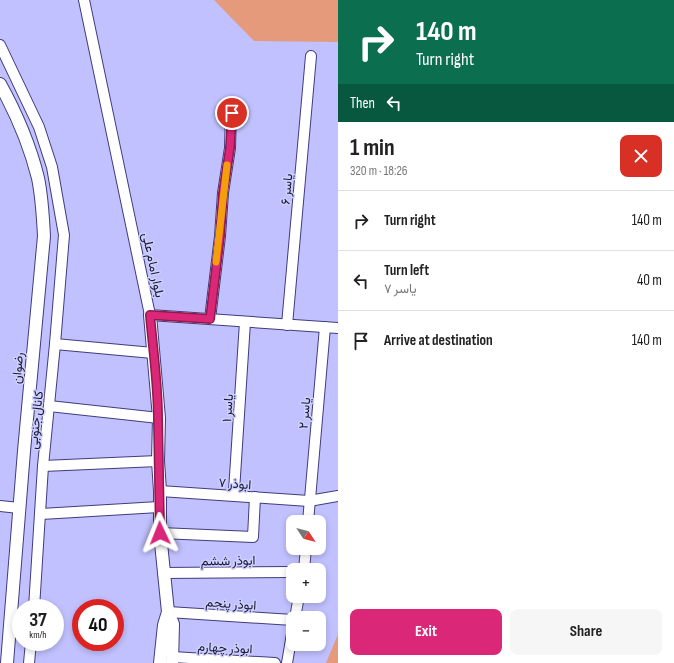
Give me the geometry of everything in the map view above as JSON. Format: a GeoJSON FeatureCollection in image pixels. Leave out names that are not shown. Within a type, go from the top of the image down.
{"type":"FeatureCollection","features":[{"type":"Feature","properties":{"kind":"street","name":"بلوار امام علی"},"geometry":{"type":"LineString","coordinates":[[84,0],[150,315],[158,418],[160,533],[168,612],[173,624],[172,660]]}},
{"type":"Feature","properties":{"kind":"street","name":"کانال جنوبی"},"geometry":{"type":"LineString","coordinates":[[0,45],[39,127],[52,167],[64,235],[43,466],[35,599]]}},
{"type":"Feature","properties":{"kind":"street","name":"یاسر ۶"},"geometry":{"type":"LineString","coordinates":[[287,325],[311,56]]}},
{"type":"Feature","properties":{"kind":"street","name":"رضوان"},"geometry":{"type":"LineString","coordinates":[[0,84],[4,101],[31,153],[38,179],[44,236],[20,508],[4,647],[8,663]]}},
{"type":"Feature","properties":{"kind":"street"},"geometry":{"type":"LineString","coordinates":[[210,319],[220,236],[223,193],[230,148],[232,113]]}},
{"type":"Feature","properties":{"kind":"street"},"geometry":{"type":"LineString","coordinates":[[150,315],[338,328]]}},
{"type":"Feature","properties":{"kind":"street","name":"یاسر ۱"},"geometry":{"type":"LineString","coordinates":[[236,496],[234,491],[245,322]]}},
{"type":"Feature","properties":{"kind":"street","name":"یاسر ۲"},"geometry":{"type":"LineString","coordinates":[[308,515],[325,328]]}},
{"type":"Feature","properties":{"kind":"street"},"geometry":{"type":"LineString","coordinates":[[55,344],[153,353]]}},
{"type":"Feature","properties":{"kind":"street"},"geometry":{"type":"LineString","coordinates":[[49,406],[158,418]]}},
{"type":"Feature","properties":{"kind":"street"},"geometry":{"type":"LineString","coordinates":[[43,466],[158,461]]}},
{"type":"Feature","properties":{"kind":"street","name":"ابوذر ۷"},"geometry":{"type":"LineString","coordinates":[[160,491],[309,501],[338,496]]}},
{"type":"Feature","properties":{"kind":"street"},"geometry":{"type":"LineString","coordinates":[[160,533],[253,537],[254,497]]}},
{"type":"Feature","properties":{"kind":"street"},"geometry":{"type":"LineString","coordinates":[[0,506],[20,508]]}},
{"type":"Feature","properties":{"kind":"street"},"geometry":{"type":"LineString","coordinates":[[41,514],[159,507]]}},
{"type":"Feature","properties":{"kind":"street","name":"ابوذر ششم"},"geometry":{"type":"LineString","coordinates":[[163,573],[286,572]]}},
{"type":"Feature","properties":{"kind":"street","name":"بلوار امام علی"},"geometry":{"type":"LineString","coordinates":[[160,663],[164,625],[168,612]]}},
{"type":"Feature","properties":{"kind":"street","name":"ابوذر پنجم"},"geometry":{"type":"LineString","coordinates":[[168,612],[286,619]]}},
{"type":"Feature","properties":{"kind":"street"},"geometry":{"type":"LineString","coordinates":[[29,663],[30,651]]}},
{"type":"Feature","properties":{"kind":"street"},"geometry":{"type":"LineString","coordinates":[[287,663],[289,651]]}},
{"type":"Feature","properties":{"kind":"street","name":"ابوذر چهارم"},"geometry":{"type":"LineString","coordinates":[[172,660],[275,663]]}},
{"type":"Feature","properties":{"kind":"shaded area"},"geometry":{"type":"Polygon","coordinates":[[[214,0],[338,0],[338,42],[254,41],[214,0]]]}},
{"type":"Feature","properties":{"kind":"shaded area"},"geometry":{"type":"Polygon","coordinates":[[[338,634],[338,663],[326,663],[338,634]]]}},
{"type":"Feature","properties":{"kind":"slow traffic"},"geometry":{"type":"LineString","coordinates":[[216,262],[227,165]]}},
{"type":"Feature","properties":{"kind":"route"},"geometry":{"type":"LineString","coordinates":[[160,533],[158,418],[150,315],[210,319],[220,236],[223,193],[230,148],[232,113]]}}]}
